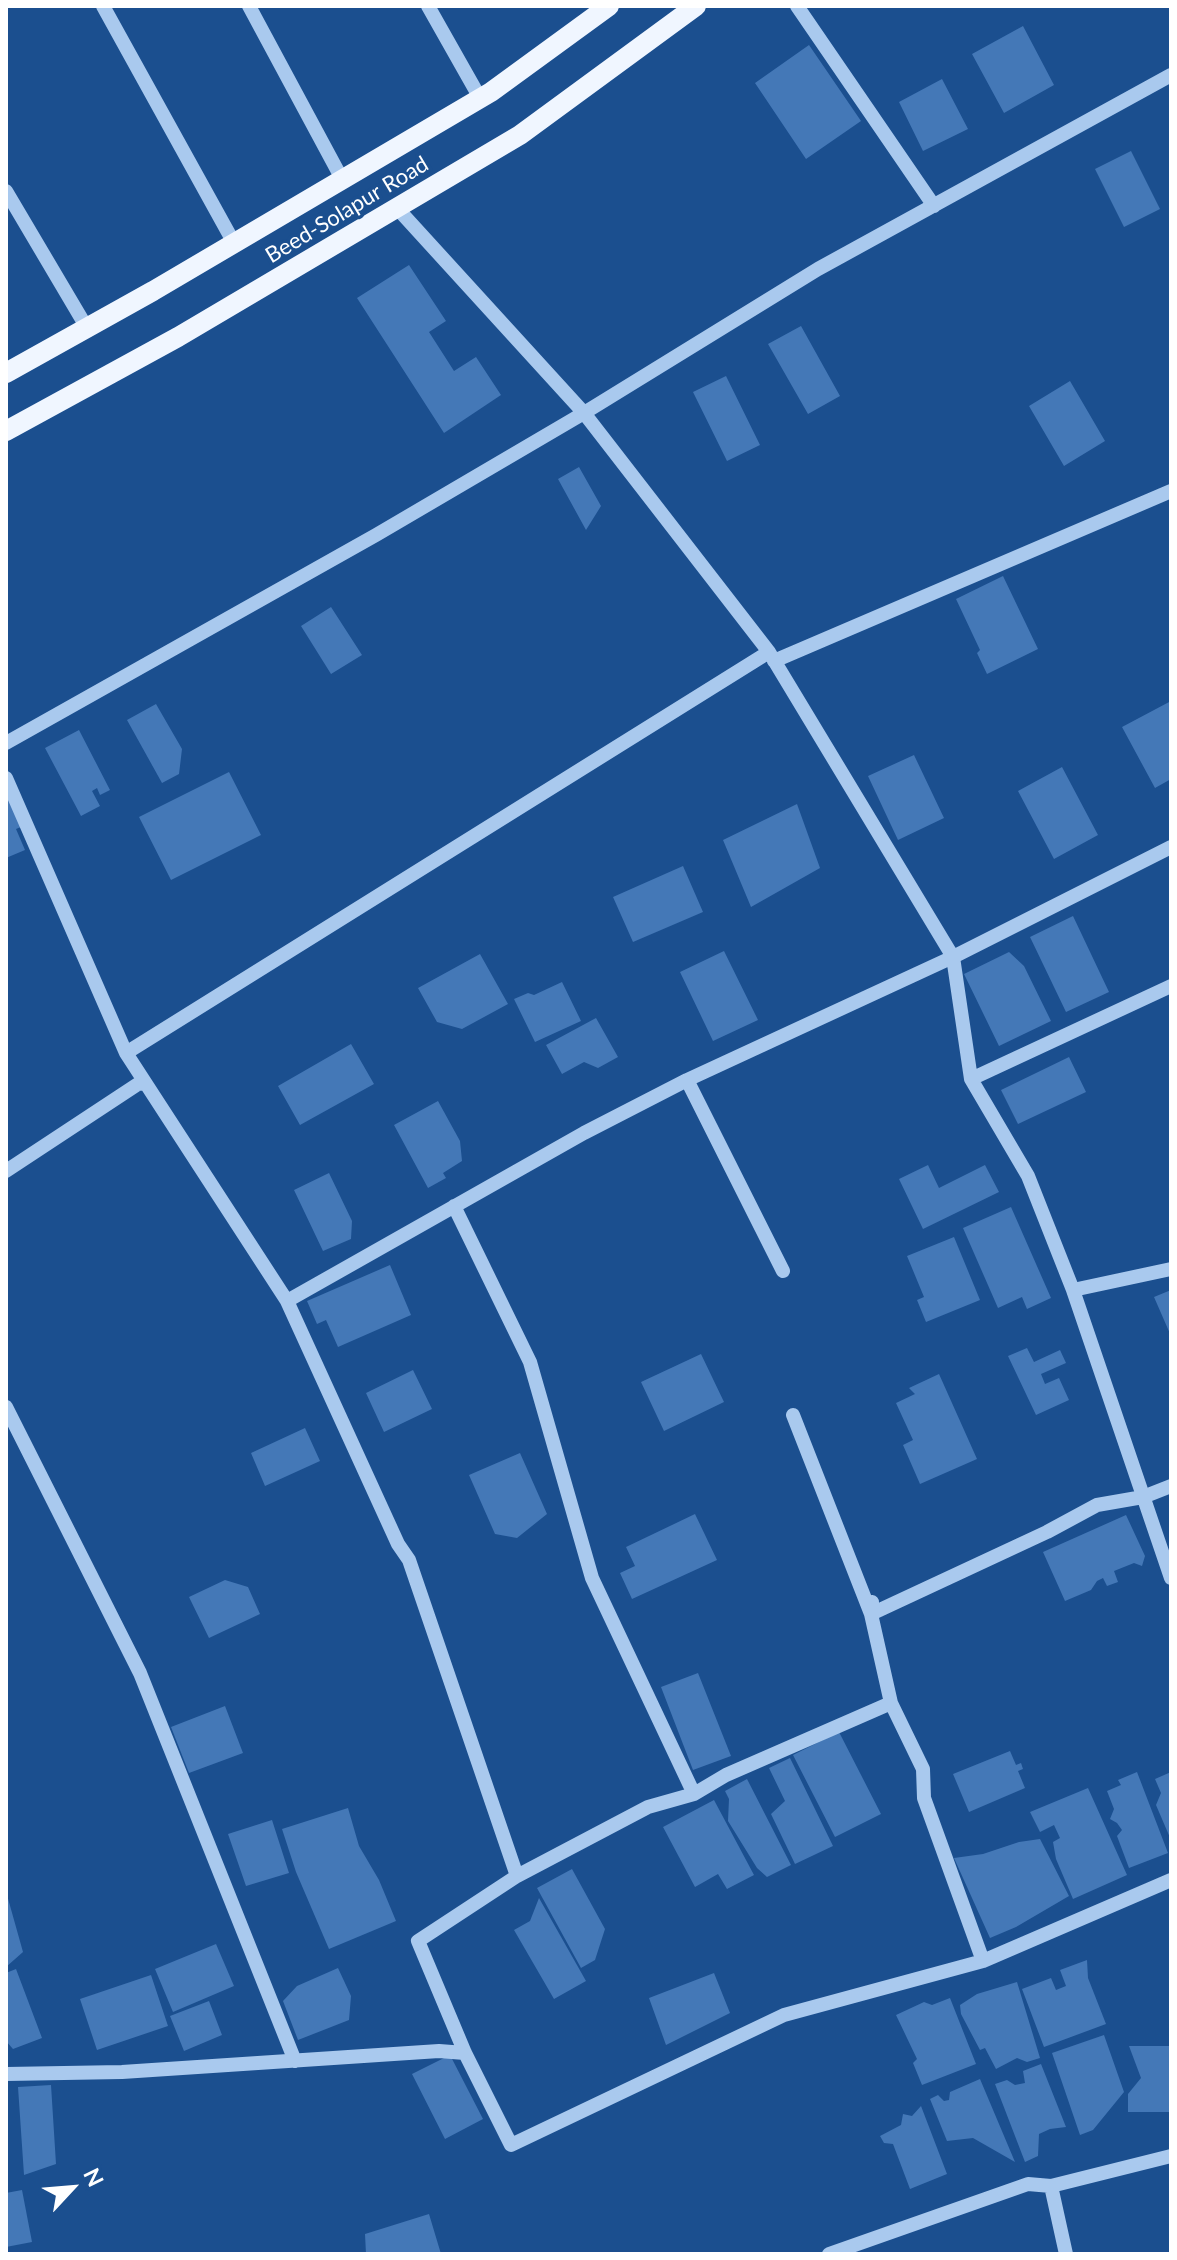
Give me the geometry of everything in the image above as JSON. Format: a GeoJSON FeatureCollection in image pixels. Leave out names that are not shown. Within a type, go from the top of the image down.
{"type":"FeatureCollection","features":[{"type":"Feature","properties":{"kind":"main road","name":"Beed-Solapur Road"},"geometry":{"type":"LineString","coordinates":[[6,373],[480,98],[609,6]]}},
{"type":"Feature","properties":{"kind":"main road","name":"Beed-Solapur Road"},"geometry":{"type":"LineString","coordinates":[[6,431],[178,337],[520,135],[696,6]]}},
{"type":"Feature","properties":{"kind":"street"},"geometry":{"type":"LineString","coordinates":[[103,6],[234,243]]}},
{"type":"Feature","properties":{"kind":"street"},"geometry":{"type":"LineString","coordinates":[[249,6],[342,179]]}},
{"type":"Feature","properties":{"kind":"street"},"geometry":{"type":"LineString","coordinates":[[428,6],[480,98]]}},
{"type":"Feature","properties":{"kind":"street"},"geometry":{"type":"LineString","coordinates":[[797,6],[934,206]]}},
{"type":"Feature","properties":{"kind":"street"},"geometry":{"type":"LineString","coordinates":[[6,743],[363,543],[584,413],[818,269],[1171,75]]}},
{"type":"Feature","properties":{"kind":"street"},"geometry":{"type":"LineString","coordinates":[[6,191],[87,328]]}},
{"type":"Feature","properties":{"kind":"street"},"geometry":{"type":"LineString","coordinates":[[397,208],[584,413],[771,656],[953,957],[971,1079],[1028,1176],[1073,1290],[1171,1578]]}},
{"type":"Feature","properties":{"kind":"street"},"geometry":{"type":"LineString","coordinates":[[126,1053],[771,656],[1171,491]]}},
{"type":"Feature","properties":{"kind":"street"},"geometry":{"type":"LineString","coordinates":[[6,778],[126,1053],[287,1301],[398,1544],[409,1560],[517,1876]]}},
{"type":"Feature","properties":{"kind":"street"},"geometry":{"type":"LineString","coordinates":[[287,1301],[584,1133],[687,1080],[953,957],[1171,847]]}},
{"type":"Feature","properties":{"kind":"street"},"geometry":{"type":"LineString","coordinates":[[971,1079],[1170,991]]}},
{"type":"Feature","properties":{"kind":"street"},"geometry":{"type":"LineString","coordinates":[[687,1080],[783,1271]]}},
{"type":"Feature","properties":{"kind":"street"},"geometry":{"type":"LineString","coordinates":[[6,1171],[138,1084],[145,1083]]}},
{"type":"Feature","properties":{"kind":"street"},"geometry":{"type":"LineString","coordinates":[[454,1206],[530,1362],[592,1578],[694,1794]]}},
{"type":"Feature","properties":{"kind":"street"},"geometry":{"type":"LineString","coordinates":[[1073,1290],[1171,1269]]}},
{"type":"Feature","properties":{"kind":"street"},"geometry":{"type":"LineString","coordinates":[[6,1407],[140,1673],[295,2061]]}},
{"type":"Feature","properties":{"kind":"street"},"geometry":{"type":"LineString","coordinates":[[793,1415],[871,1608],[891,1703],[923,1769],[924,1798],[983,1961]]}},
{"type":"Feature","properties":{"kind":"street"},"geometry":{"type":"LineString","coordinates":[[871,1608],[1097,1505],[1143,1497],[1171,1486]]}},
{"type":"Feature","properties":{"kind":"street"},"geometry":{"type":"LineString","coordinates":[[891,1703],[726,1775],[694,1794],[648,1807],[517,1876],[418,1941],[465,2053],[511,2145],[784,2015],[983,1961],[1171,1880]]}},
{"type":"Feature","properties":{"kind":"street"},"geometry":{"type":"LineString","coordinates":[[6,2074],[122,2072],[439,2051],[465,2053]]}},
{"type":"Feature","properties":{"kind":"street"},"geometry":{"type":"LineString","coordinates":[[829,2254],[1028,2184],[1051,2186],[1171,2156]]}},
{"type":"Feature","properties":{"kind":"street"},"geometry":{"type":"LineString","coordinates":[[1051,2186],[1066,2254]]}},
{"type":"Feature","properties":{"kind":"building"},"geometry":{"type":"Polygon","coordinates":[[[1023,26],[1054,85],[1004,113],[972,54],[1023,26]]]}},
{"type":"Feature","properties":{"kind":"building"},"geometry":{"type":"Polygon","coordinates":[[[809,45],[861,121],[806,159],[755,83],[809,45]]]}},
{"type":"Feature","properties":{"kind":"building"},"geometry":{"type":"Polygon","coordinates":[[[942,79],[968,129],[923,151],[899,102],[942,79]]]}},
{"type":"Feature","properties":{"kind":"building"},"geometry":{"type":"Polygon","coordinates":[[[1131,151],[1160,209],[1124,227],[1095,169],[1131,151]]]}},
{"type":"Feature","properties":{"kind":"building"},"geometry":{"type":"Polygon","coordinates":[[[409,265],[446,321],[429,332],[454,371],[476,357],[501,395],[444,433],[357,298],[409,265]]]}},
{"type":"Feature","properties":{"kind":"building"},"geometry":{"type":"Polygon","coordinates":[[[801,326],[840,396],[808,414],[768,344],[801,326]]]}},
{"type":"Feature","properties":{"kind":"building"},"geometry":{"type":"Polygon","coordinates":[[[726,376],[760,445],[727,461],[693,392],[726,376]]]}},
{"type":"Feature","properties":{"kind":"building"},"geometry":{"type":"Polygon","coordinates":[[[1070,381],[1105,441],[1064,466],[1029,406],[1070,381]]]}},
{"type":"Feature","properties":{"kind":"building"},"geometry":{"type":"Polygon","coordinates":[[[579,467],[601,506],[586,530],[558,479],[579,467]]]}},
{"type":"Feature","properties":{"kind":"building"},"geometry":{"type":"Polygon","coordinates":[[[1003,576],[1038,649],[987,674],[977,653],[980,650],[956,599],[1003,576]]]}},
{"type":"Feature","properties":{"kind":"building"},"geometry":{"type":"Polygon","coordinates":[[[331,607],[362,655],[331,674],[301,626],[331,607]]]}},
{"type":"Feature","properties":{"kind":"building"},"geometry":{"type":"Polygon","coordinates":[[[1171,701],[1171,779],[1155,788],[1122,727],[1171,701]]]}},
{"type":"Feature","properties":{"kind":"building"},"geometry":{"type":"Polygon","coordinates":[[[156,704],[182,749],[179,774],[162,783],[127,720],[156,704]]]}},
{"type":"Feature","properties":{"kind":"building"},"geometry":{"type":"Polygon","coordinates":[[[79,730],[110,790],[100,795],[97,788],[92,791],[100,806],[81,816],[45,748],[79,730]]]}},
{"type":"Feature","properties":{"kind":"building"},"geometry":{"type":"Polygon","coordinates":[[[914,755],[944,818],[898,840],[868,776],[914,755]]]}},
{"type":"Feature","properties":{"kind":"building"},"geometry":{"type":"Polygon","coordinates":[[[1062,767],[1098,835],[1054,859],[1018,791],[1062,767]]]}},
{"type":"Feature","properties":{"kind":"building"},"geometry":{"type":"Polygon","coordinates":[[[229,772],[261,835],[171,880],[139,817],[229,772]]]}},
{"type":"Feature","properties":{"kind":"building"},"geometry":{"type":"Polygon","coordinates":[[[6,791],[21,827],[16,829],[25,850],[6,858],[6,791]]]}},
{"type":"Feature","properties":{"kind":"building"},"geometry":{"type":"Polygon","coordinates":[[[797,804],[820,868],[751,907],[723,840],[797,804]]]}},
{"type":"Feature","properties":{"kind":"building"},"geometry":{"type":"Polygon","coordinates":[[[683,866],[703,912],[633,942],[613,897],[683,866]]]}},
{"type":"Feature","properties":{"kind":"building"},"geometry":{"type":"Polygon","coordinates":[[[1073,916],[1109,992],[1066,1012],[1030,937],[1073,916]]]}},
{"type":"Feature","properties":{"kind":"building"},"geometry":{"type":"Polygon","coordinates":[[[724,951],[758,1020],[713,1041],[680,972],[724,951]]]}},
{"type":"Feature","properties":{"kind":"building"},"geometry":{"type":"Polygon","coordinates":[[[1009,952],[1024,966],[1051,1021],[999,1046],[964,974],[1009,952]]]}},
{"type":"Feature","properties":{"kind":"building"},"geometry":{"type":"Polygon","coordinates":[[[480,954],[508,1004],[462,1029],[437,1022],[418,988],[480,954]]]}},
{"type":"Feature","properties":{"kind":"building"},"geometry":{"type":"Polygon","coordinates":[[[562,982],[581,1021],[535,1042],[514,999],[528,993],[534,995],[562,982]]]}},
{"type":"Feature","properties":{"kind":"building"},"geometry":{"type":"Polygon","coordinates":[[[596,1018],[618,1057],[598,1068],[584,1062],[562,1074],[546,1045],[596,1018]]]}},
{"type":"Feature","properties":{"kind":"building"},"geometry":{"type":"Polygon","coordinates":[[[351,1044],[374,1084],[300,1125],[278,1086],[351,1044]]]}},
{"type":"Feature","properties":{"kind":"building"},"geometry":{"type":"Polygon","coordinates":[[[1069,1057],[1086,1092],[1018,1124],[1001,1090],[1069,1057]]]}},
{"type":"Feature","properties":{"kind":"building"},"geometry":{"type":"Polygon","coordinates":[[[438,1101],[460,1141],[462,1161],[443,1173],[446,1178],[428,1188],[394,1125],[438,1101]]]}},
{"type":"Feature","properties":{"kind":"building"},"geometry":{"type":"Polygon","coordinates":[[[928,1165],[939,1188],[985,1165],[999,1192],[923,1229],[899,1179],[928,1165]]]}},
{"type":"Feature","properties":{"kind":"building"},"geometry":{"type":"Polygon","coordinates":[[[329,1173],[352,1221],[351,1239],[323,1251],[294,1190],[329,1173]]]}},
{"type":"Feature","properties":{"kind":"building"},"geometry":{"type":"Polygon","coordinates":[[[1011,1207],[1051,1298],[1027,1309],[1022,1297],[998,1308],[963,1228],[1011,1207]]]}},
{"type":"Feature","properties":{"kind":"building"},"geometry":{"type":"Polygon","coordinates":[[[954,1237],[980,1300],[926,1322],[917,1300],[924,1297],[907,1256],[954,1237]]]}},
{"type":"Feature","properties":{"kind":"building"},"geometry":{"type":"Polygon","coordinates":[[[390,1265],[411,1315],[338,1347],[326,1320],[317,1324],[307,1301],[390,1265]]]}},
{"type":"Feature","properties":{"kind":"building"},"geometry":{"type":"Polygon","coordinates":[[[1171,1290],[1171,1336],[1154,1297],[1171,1290]]]}},
{"type":"Feature","properties":{"kind":"building"},"geometry":{"type":"Polygon","coordinates":[[[1027,1348],[1034,1362],[1060,1350],[1066,1363],[1041,1374],[1045,1384],[1059,1378],[1069,1400],[1036,1415],[1008,1356],[1027,1348]]]}},
{"type":"Feature","properties":{"kind":"building"},"geometry":{"type":"Polygon","coordinates":[[[701,1354],[724,1402],[664,1431],[641,1382],[701,1354]]]}},
{"type":"Feature","properties":{"kind":"building"},"geometry":{"type":"Polygon","coordinates":[[[413,1370],[432,1409],[384,1432],[366,1393],[413,1370]]]}},
{"type":"Feature","properties":{"kind":"building"},"geometry":{"type":"Polygon","coordinates":[[[939,1374],[977,1459],[920,1484],[903,1445],[913,1440],[896,1403],[915,1394],[909,1388],[939,1374]]]}},
{"type":"Feature","properties":{"kind":"building"},"geometry":{"type":"Polygon","coordinates":[[[305,1428],[320,1461],[265,1486],[251,1453],[305,1428]]]}},
{"type":"Feature","properties":{"kind":"building"},"geometry":{"type":"Polygon","coordinates":[[[520,1453],[547,1514],[517,1538],[495,1534],[469,1475],[520,1453]]]}},
{"type":"Feature","properties":{"kind":"building"},"geometry":{"type":"Polygon","coordinates":[[[695,1514],[717,1560],[632,1599],[620,1573],[635,1566],[626,1547],[695,1514]]]}},
{"type":"Feature","properties":{"kind":"building"},"geometry":{"type":"Polygon","coordinates":[[[1126,1515],[1145,1556],[1142,1566],[1134,1563],[1114,1571],[1118,1582],[1107,1586],[1103,1578],[1091,1590],[1065,1601],[1043,1552],[1126,1515]]]}},
{"type":"Feature","properties":{"kind":"building"},"geometry":{"type":"Polygon","coordinates":[[[225,1580],[248,1587],[260,1614],[209,1638],[189,1597],[225,1580]]]}},
{"type":"Feature","properties":{"kind":"building"},"geometry":{"type":"Polygon","coordinates":[[[698,1673],[731,1756],[693,1770],[661,1687],[698,1673]]]}},
{"type":"Feature","properties":{"kind":"building"},"geometry":{"type":"Polygon","coordinates":[[[225,1706],[243,1753],[189,1773],[171,1727],[225,1706]]]}},
{"type":"Feature","properties":{"kind":"building"},"geometry":{"type":"Polygon","coordinates":[[[839,1732],[881,1814],[835,1837],[793,1755],[839,1732]]]}},
{"type":"Feature","properties":{"kind":"building"},"geometry":{"type":"Polygon","coordinates":[[[1010,1751],[1016,1765],[1021,1763],[1023,1769],[1018,1771],[1025,1788],[969,1812],[953,1774],[1010,1751]]]}},
{"type":"Feature","properties":{"kind":"building"},"geometry":{"type":"Polygon","coordinates":[[[790,1758],[833,1846],[795,1864],[771,1814],[785,1801],[769,1768],[790,1758]]]}},
{"type":"Feature","properties":{"kind":"building"},"geometry":{"type":"Polygon","coordinates":[[[1137,1772],[1168,1853],[1129,1868],[1117,1836],[1122,1830],[1110,1819],[1114,1809],[1107,1791],[1121,1785],[1118,1780],[1137,1772]]]}},
{"type":"Feature","properties":{"kind":"building"},"geometry":{"type":"Polygon","coordinates":[[[1171,1772],[1171,1840],[1156,1805],[1161,1793],[1155,1779],[1171,1772]]]}},
{"type":"Feature","properties":{"kind":"building"},"geometry":{"type":"Polygon","coordinates":[[[747,1779],[791,1865],[767,1877],[757,1868],[728,1821],[729,1799],[725,1791],[747,1779]]]}},
{"type":"Feature","properties":{"kind":"building"},"geometry":{"type":"Polygon","coordinates":[[[1088,1788],[1127,1875],[1073,1899],[1056,1859],[1053,1842],[1060,1838],[1054,1825],[1040,1832],[1030,1812],[1088,1788]]]}},
{"type":"Feature","properties":{"kind":"building"},"geometry":{"type":"Polygon","coordinates":[[[714,1800],[754,1875],[727,1889],[718,1874],[695,1887],[663,1827],[714,1800]]]}},
{"type":"Feature","properties":{"kind":"building"},"geometry":{"type":"Polygon","coordinates":[[[348,1808],[359,1846],[379,1880],[396,1921],[329,1949],[296,1872],[282,1829],[348,1808]]]}},
{"type":"Feature","properties":{"kind":"building"},"geometry":{"type":"Polygon","coordinates":[[[272,1820],[289,1873],[246,1886],[228,1834],[272,1820]]]}},
{"type":"Feature","properties":{"kind":"building"},"geometry":{"type":"Polygon","coordinates":[[[1040,1839],[1069,1896],[1016,1927],[990,1938],[954,1858],[1040,1839]]]}},
{"type":"Feature","properties":{"kind":"building"},"geometry":{"type":"Polygon","coordinates":[[[572,1869],[605,1929],[595,1960],[581,1968],[537,1888],[572,1869]]]}},
{"type":"Feature","properties":{"kind":"building"},"geometry":{"type":"Polygon","coordinates":[[[6,1895],[23,1952],[6,1967],[6,1895]]]}},
{"type":"Feature","properties":{"kind":"building"},"geometry":{"type":"Polygon","coordinates":[[[539,1898],[586,1981],[554,1999],[514,1930],[530,1921],[539,1898]]]}},
{"type":"Feature","properties":{"kind":"building"},"geometry":{"type":"Polygon","coordinates":[[[216,1944],[234,1986],[173,2012],[155,1969],[216,1944]]]}},
{"type":"Feature","properties":{"kind":"building"},"geometry":{"type":"Polygon","coordinates":[[[1087,1960],[1088,1978],[1106,2024],[1044,2047],[1022,1989],[1051,1978],[1056,1990],[1066,1986],[1060,1970],[1087,1960]]]}},
{"type":"Feature","properties":{"kind":"building"},"geometry":{"type":"Polygon","coordinates":[[[338,1968],[351,1996],[349,2020],[298,2040],[283,2001],[297,1986],[338,1968]]]}},
{"type":"Feature","properties":{"kind":"building"},"geometry":{"type":"Polygon","coordinates":[[[16,1969],[42,2038],[13,2049],[6,2041],[6,1973],[16,1969]]]}},
{"type":"Feature","properties":{"kind":"building"},"geometry":{"type":"Polygon","coordinates":[[[714,1973],[730,2013],[666,2045],[649,1998],[714,1973]]]}},
{"type":"Feature","properties":{"kind":"building"},"geometry":{"type":"Polygon","coordinates":[[[151,1975],[168,2026],[97,2050],[80,1999],[151,1975]]]}},
{"type":"Feature","properties":{"kind":"building"},"geometry":{"type":"Polygon","coordinates":[[[1017,1982],[1040,2058],[1027,2062],[1017,2058],[996,2069],[985,2048],[980,2050],[961,2014],[960,2005],[977,1994],[1017,1982]]]}},
{"type":"Feature","properties":{"kind":"building"},"geometry":{"type":"Polygon","coordinates":[[[950,1998],[976,2064],[922,2085],[913,2063],[917,2059],[896,2015],[924,2002],[932,2005],[950,1998]]]}},
{"type":"Feature","properties":{"kind":"building"},"geometry":{"type":"Polygon","coordinates":[[[209,2001],[222,2035],[184,2051],[170,2016],[209,2001]]]}},
{"type":"Feature","properties":{"kind":"building"},"geometry":{"type":"Polygon","coordinates":[[[1104,2035],[1124,2092],[1093,2130],[1080,2135],[1052,2053],[1104,2035]]]}},
{"type":"Feature","properties":{"kind":"building"},"geometry":{"type":"Polygon","coordinates":[[[1129,2046],[1171,2046],[1171,2112],[1128,2112],[1128,2094],[1141,2078],[1129,2046]]]}},
{"type":"Feature","properties":{"kind":"building"},"geometry":{"type":"Polygon","coordinates":[[[450,2055],[483,2119],[445,2139],[412,2074],[450,2055]]]}},
{"type":"Feature","properties":{"kind":"building"},"geometry":{"type":"Polygon","coordinates":[[[1041,2064],[1066,2127],[1039,2134],[1038,2156],[1025,2162],[995,2084],[1007,2080],[1015,2085],[1025,2083],[1023,2071],[1041,2064]]]}},
{"type":"Feature","properties":{"kind":"building"},"geometry":{"type":"Polygon","coordinates":[[[980,2079],[1015,2162],[973,2138],[947,2141],[930,2099],[938,2095],[944,2101],[949,2100],[950,2092],[980,2079]]]}},
{"type":"Feature","properties":{"kind":"building"},"geometry":{"type":"Polygon","coordinates":[[[51,2085],[56,2164],[24,2175],[18,2087],[51,2085]]]}},
{"type":"Feature","properties":{"kind":"building"},"geometry":{"type":"Polygon","coordinates":[[[921,2106],[947,2174],[910,2189],[893,2144],[884,2143],[880,2136],[901,2125],[903,2114],[912,2116],[921,2106]]]}},
{"type":"Feature","properties":{"kind":"building"},"geometry":{"type":"Polygon","coordinates":[[[22,2190],[32,2242],[6,2247],[6,2193],[22,2190]]]}},
{"type":"Feature","properties":{"kind":"building"},"geometry":{"type":"Polygon","coordinates":[[[429,2214],[441,2254],[366,2254],[365,2234],[429,2214]]]}}]}
